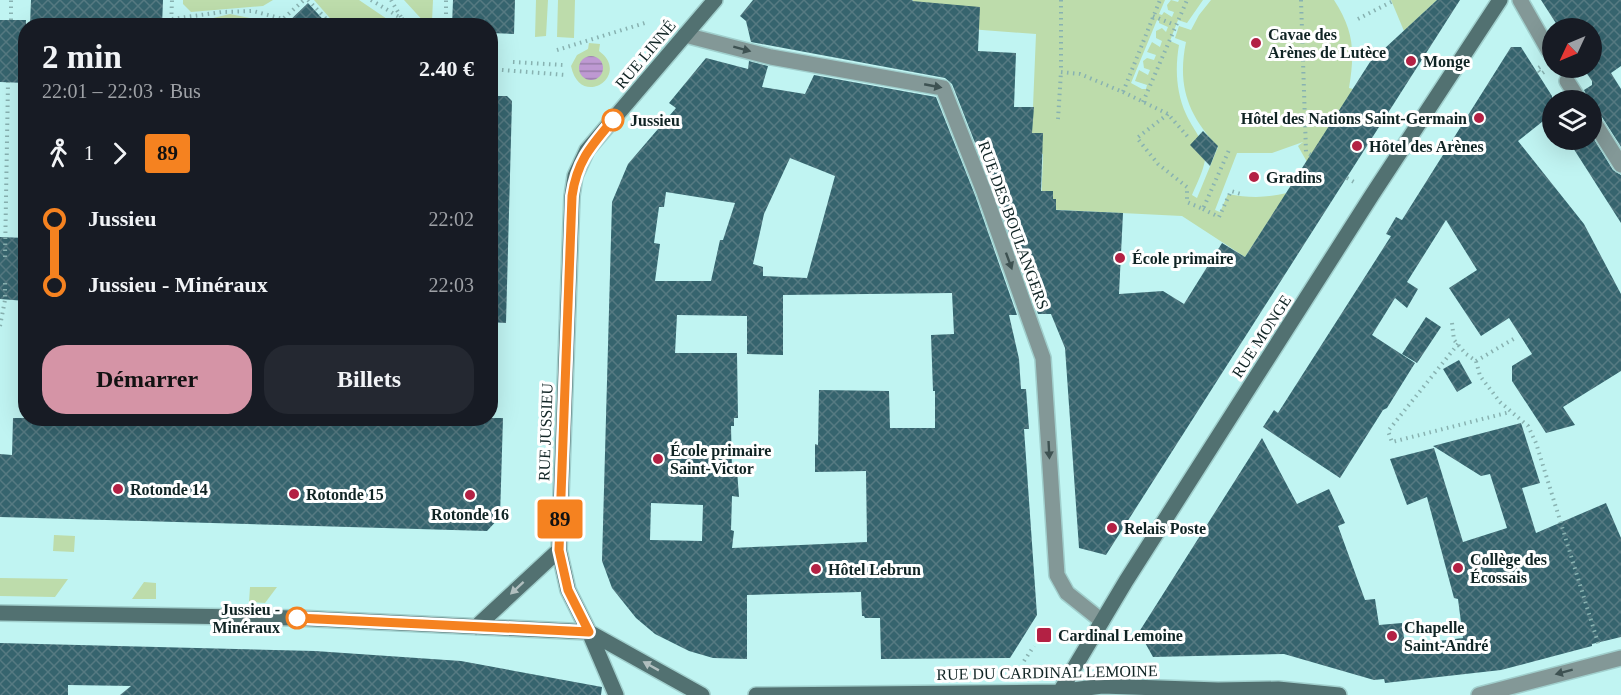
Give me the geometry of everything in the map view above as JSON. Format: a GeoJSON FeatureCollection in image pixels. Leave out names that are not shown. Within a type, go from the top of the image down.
{"type":"FeatureCollection","features":[{"type":"Feature","properties":{"kind":"street","name":"RUE LINNÉ"},"geometry":{"type":"LineString","coordinates":[[572,196],[575,176],[587,150],[715,0]]}},
{"type":"Feature","properties":{"kind":"street","name":"RUE MONGE"},"geometry":{"type":"LineString","coordinates":[[1059,693],[1102,621],[1366,204],[1500,0]]}},
{"type":"Feature","properties":{"kind":"street"},"geometry":{"type":"LineString","coordinates":[[1520,0],[1542,39]]}},
{"type":"Feature","properties":{"kind":"street","name":"RUE DES BOULANGERS"},"geometry":{"type":"LineString","coordinates":[[685,35],[771,57],[943,88],[984,192],[1043,358],[1057,575],[1067,593],[1102,621]]}},
{"type":"Feature","properties":{"kind":"street"},"geometry":{"type":"LineString","coordinates":[[1567,81],[1573,90]]}},
{"type":"Feature","properties":{"kind":"street"},"geometry":{"type":"LineString","coordinates":[[1602,136],[1621,165]]}},
{"type":"Feature","properties":{"kind":"street","name":"RUE JUSSIEU"},"geometry":{"type":"LineString","coordinates":[[572,196],[559,550],[568,590],[616,695]]}},
{"type":"Feature","properties":{"kind":"street"},"geometry":{"type":"LineString","coordinates":[[476,627],[559,550]]}},
{"type":"Feature","properties":{"kind":"street"},"geometry":{"type":"LineString","coordinates":[[0,613],[296,618],[589,632],[702,695]]}},
{"type":"Feature","properties":{"kind":"street"},"geometry":{"type":"LineString","coordinates":[[1479,695],[1621,658]]}},
{"type":"Feature","properties":{"kind":"street","name":"RUE DU CARDINAL LEMOINE"},"geometry":{"type":"LineString","coordinates":[[756,695],[1059,693],[1102,686],[1218,690],[1278,689],[1339,695]]}},
{"type":"Feature","properties":{"kind":"path"},"geometry":{"type":"LineString","coordinates":[[11,0],[11,20]]}},
{"type":"Feature","properties":{"kind":"path"},"geometry":{"type":"LineString","coordinates":[[172,0],[172,18]]}},
{"type":"Feature","properties":{"kind":"path"},"geometry":{"type":"LineString","coordinates":[[297,0],[297,6]]}},
{"type":"Feature","properties":{"kind":"path"},"geometry":{"type":"LineString","coordinates":[[284,18],[306,0],[325,18]]}},
{"type":"Feature","properties":{"kind":"path"},"geometry":{"type":"LineString","coordinates":[[370,0],[401,18]]}},
{"type":"Feature","properties":{"kind":"path"},"geometry":{"type":"LineString","coordinates":[[391,0],[401,18]]}},
{"type":"Feature","properties":{"kind":"path"},"geometry":{"type":"LineString","coordinates":[[446,0],[446,18]]}},
{"type":"Feature","properties":{"kind":"path"},"geometry":{"type":"LineString","coordinates":[[1058,119],[1061,72],[1061,0]]}},
{"type":"Feature","properties":{"kind":"path"},"geometry":{"type":"LineString","coordinates":[[1123,92],[1160,0]]}},
{"type":"Feature","properties":{"kind":"path"},"geometry":{"type":"LineString","coordinates":[[1143,102],[1186,0]]}},
{"type":"Feature","properties":{"kind":"path"},"geometry":{"type":"LineString","coordinates":[[1301,0],[1306,152],[1311,155]]}},
{"type":"Feature","properties":{"kind":"path"},"geometry":{"type":"LineString","coordinates":[[1358,18],[1395,0]]}},
{"type":"Feature","properties":{"kind":"path"},"geometry":{"type":"LineString","coordinates":[[179,18],[222,12],[253,11],[279,18]]}},
{"type":"Feature","properties":{"kind":"path"},"geometry":{"type":"LineString","coordinates":[[1153,16],[1175,25]]}},
{"type":"Feature","properties":{"kind":"path"},"geometry":{"type":"LineString","coordinates":[[557,50],[648,22]]}},
{"type":"Feature","properties":{"kind":"path"},"geometry":{"type":"LineString","coordinates":[[513,62],[563,65]]}},
{"type":"Feature","properties":{"kind":"path"},"geometry":{"type":"LineString","coordinates":[[1537,69],[1541,74]]}},
{"type":"Feature","properties":{"kind":"path"},"geometry":{"type":"LineString","coordinates":[[498,70],[566,75]]}},
{"type":"Feature","properties":{"kind":"path"},"geometry":{"type":"LineString","coordinates":[[1061,72],[1080,74],[1168,114],[1188,137]]}},
{"type":"Feature","properties":{"kind":"path"},"geometry":{"type":"LineString","coordinates":[[5,257],[8,82]]}},
{"type":"Feature","properties":{"kind":"path"},"geometry":{"type":"LineString","coordinates":[[1168,114],[1137,138],[1158,164],[1187,188],[1187,202],[1219,217],[1232,191],[1241,194]]}},
{"type":"Feature","properties":{"kind":"path"},"geometry":{"type":"LineString","coordinates":[[1203,209],[1229,150]]}},
{"type":"Feature","properties":{"kind":"path"},"geometry":{"type":"LineString","coordinates":[[1347,178],[1354,182]]}},
{"type":"Feature","properties":{"kind":"path"},"geometry":{"type":"LineString","coordinates":[[0,326],[5,300],[5,281]]}},
{"type":"Feature","properties":{"kind":"path"},"geometry":{"type":"LineString","coordinates":[[1452,323],[1454,340],[1466,354],[1476,361],[1480,376],[1500,402],[1528,426],[1536,443],[1599,644]]}},
{"type":"Feature","properties":{"kind":"path"},"geometry":{"type":"LineString","coordinates":[[1476,361],[1515,338]]}},
{"type":"Feature","properties":{"kind":"path"},"geometry":{"type":"LineString","coordinates":[[1458,344],[1388,431],[1392,442],[1511,412]]}},
{"type":"Feature","properties":{"kind":"path"},"geometry":{"type":"LineString","coordinates":[[1024,661],[1034,646]]}},
{"type":"Feature","properties":{"kind":"green space"},"geometry":{"type":"Polygon","coordinates":[[[183,0],[273,0],[263,6],[191,12],[183,4],[183,0]]]}},
{"type":"Feature","properties":{"kind":"green space"},"geometry":{"type":"Polygon","coordinates":[[[314,0],[359,0],[386,18],[330,18],[314,0]]]}},
{"type":"Feature","properties":{"kind":"green space"},"geometry":{"type":"Polygon","coordinates":[[[404,0],[433,0],[432,18],[420,18],[404,0]]]}},
{"type":"Feature","properties":{"kind":"green space"},"geometry":{"type":"Polygon","coordinates":[[[536,0],[548,0],[546,36],[535,37],[536,0]]]}},
{"type":"Feature","properties":{"kind":"green space"},"geometry":{"type":"Polygon","coordinates":[[[558,0],[575,0],[574,38],[557,37],[558,0]]]}},
{"type":"Feature","properties":{"kind":"green space"},"geometry":{"type":"Polygon","coordinates":[[[913,0],[1165,0],[1159,14],[1162,15],[1164,12],[1172,17],[1174,12],[1168,10],[1167,5],[1171,0],[1178,2],[1179,0],[1203,0],[1187,23],[1178,20],[1170,41],[1179,45],[1177,71],[1180,97],[1186,114],[1204,148],[1203,169],[1192,195],[1197,198],[1218,147],[1199,123],[1187,99],[1183,72],[1186,42],[1175,38],[1179,26],[1191,30],[1211,0],[1334,0],[1349,32],[1352,63],[1349,88],[1353,89],[1307,162],[1298,146],[1303,142],[1272,153],[1237,153],[1215,210],[1220,212],[1228,194],[1258,197],[1287,193],[1245,257],[1182,216],[1041,209],[1043,154],[1031,155],[1036,34],[904,24],[913,0]],[[1157,20],[1131,83],[1142,89],[1146,89],[1147,85],[1135,81],[1139,70],[1148,75],[1150,70],[1144,68],[1143,61],[1147,58],[1154,60],[1156,55],[1147,52],[1152,42],[1160,47],[1162,41],[1156,38],[1156,31],[1162,28],[1166,32],[1168,27],[1157,20]]]}},
{"type":"Feature","properties":{"kind":"green space"},"geometry":{"type":"Polygon","coordinates":[[[1391,0],[1437,0],[1404,31],[1391,0]]]}},
{"type":"Feature","properties":{"kind":"green space"},"geometry":{"type":"Polygon","coordinates":[[[230,14],[250,18],[213,18],[230,14]]]}},
{"type":"Feature","properties":{"kind":"green space"},"geometry":{"type":"Polygon","coordinates":[[[589,43],[600,44],[599,51],[608,60],[610,70],[607,78],[601,84],[593,87],[584,86],[576,79],[571,66],[577,55],[588,49],[589,43]]]}},
{"type":"Feature","properties":{"kind":"green space"},"geometry":{"type":"Polygon","coordinates":[[[54,535],[75,536],[74,552],[53,551],[54,535]]]}},
{"type":"Feature","properties":{"kind":"green space"},"geometry":{"type":"Polygon","coordinates":[[[0,578],[68,579],[55,597],[0,596],[0,578]]]}},
{"type":"Feature","properties":{"kind":"green space"},"geometry":{"type":"Polygon","coordinates":[[[144,582],[156,583],[156,599],[132,599],[144,582]]]}},
{"type":"Feature","properties":{"kind":"green space"},"geometry":{"type":"Polygon","coordinates":[[[250,587],[277,587],[265,603],[249,602],[250,587]]]}},
{"type":"Feature","properties":{"kind":"shaded area"},"geometry":{"type":"Polygon","coordinates":[[[591,56],[600,59],[603,68],[600,77],[591,80],[582,77],[579,68],[582,59],[591,56]]]}},
{"type":"Feature","properties":{"kind":"building"},"geometry":{"type":"Polygon","coordinates":[[[31,0],[163,0],[162,18],[30,18],[31,0]]]}},
{"type":"Feature","properties":{"kind":"building"},"geometry":{"type":"Polygon","coordinates":[[[453,0],[515,0],[514,34],[498,33],[498,18],[452,18],[453,0]]]}},
{"type":"Feature","properties":{"kind":"building"},"geometry":{"type":"Polygon","coordinates":[[[753,0],[913,0],[980,7],[978,51],[1016,53],[1014,107],[1034,107],[1032,133],[1043,133],[1041,191],[1053,191],[1056,210],[1123,213],[1119,294],[1163,291],[1184,304],[1222,243],[1245,257],[1370,62],[1437,0],[1460,0],[1106,555],[1079,548],[1065,348],[1051,314],[1038,314],[952,84],[945,78],[751,42],[746,21],[740,16],[753,0]]]}},
{"type":"Feature","properties":{"kind":"building"},"geometry":{"type":"Polygon","coordinates":[[[1541,0],[1621,0],[1621,66],[1611,73],[1621,89],[1621,147],[1602,117],[1602,90],[1584,90],[1592,85],[1590,78],[1602,78],[1602,18],[1553,18],[1541,0]]]}},
{"type":"Feature","properties":{"kind":"building"},"geometry":{"type":"Polygon","coordinates":[[[308,3],[322,18],[292,18],[308,3]]]}},
{"type":"Feature","properties":{"kind":"building"},"geometry":{"type":"Polygon","coordinates":[[[0,20],[18,20],[18,83],[0,82],[0,20]]]}},
{"type":"Feature","properties":{"kind":"building"},"geometry":{"type":"Polygon","coordinates":[[[1511,47],[1521,47],[1548,90],[1542,90],[1542,122],[1518,141],[1584,224],[1621,294],[1621,371],[1563,407],[1575,425],[1546,433],[1512,381],[1512,366],[1532,354],[1509,318],[1481,336],[1449,288],[1477,270],[1446,220],[1407,282],[1418,289],[1407,308],[1395,298],[1372,335],[1415,363],[1340,478],[1263,427],[1274,410],[1278,413],[1391,236],[1386,234],[1396,217],[1402,220],[1511,47]]]}},
{"type":"Feature","properties":{"kind":"building"},"geometry":{"type":"Polygon","coordinates":[[[706,58],[748,69],[749,61],[768,66],[762,87],[805,94],[814,75],[936,97],[975,195],[1017,315],[1009,315],[1019,359],[1021,389],[1026,389],[1029,429],[1024,429],[1037,615],[1010,658],[881,659],[880,618],[862,616],[861,592],[747,595],[747,659],[713,658],[689,651],[655,634],[636,618],[612,588],[602,561],[612,202],[628,164],[676,108],[669,103],[706,58]],[[790,158],[764,214],[753,264],[763,267],[763,276],[807,278],[835,176],[790,158]],[[666,192],[664,207],[659,207],[654,243],[660,244],[655,281],[711,281],[720,240],[723,240],[735,203],[666,192]],[[952,293],[783,295],[783,355],[747,354],[747,316],[677,315],[675,353],[737,353],[738,418],[734,418],[734,426],[731,426],[732,472],[737,470],[739,497],[732,496],[731,530],[734,531],[732,548],[867,542],[866,471],[815,472],[819,390],[889,391],[890,428],[935,428],[931,335],[954,334],[952,293]],[[651,503],[650,540],[702,541],[703,505],[651,503]]]}},
{"type":"Feature","properties":{"kind":"building"},"geometry":{"type":"Polygon","coordinates":[[[498,96],[507,96],[512,101],[506,323],[498,322],[498,96]]]}},
{"type":"Feature","properties":{"kind":"building"},"geometry":{"type":"Polygon","coordinates":[[[1203,131],[1218,146],[1210,166],[1190,145],[1203,131]]]}},
{"type":"Feature","properties":{"kind":"building"},"geometry":{"type":"Polygon","coordinates":[[[1574,150],[1601,150],[1613,170],[1621,175],[1621,223],[1574,150]]]}},
{"type":"Feature","properties":{"kind":"building"},"geometry":{"type":"Polygon","coordinates":[[[0,237],[18,238],[18,300],[0,299],[0,237]]]}},
{"type":"Feature","properties":{"kind":"building"},"geometry":{"type":"Polygon","coordinates":[[[1426,317],[1441,327],[1417,363],[1402,354],[1426,317]]]}},
{"type":"Feature","properties":{"kind":"building"},"geometry":{"type":"Polygon","coordinates":[[[1459,360],[1472,383],[1457,392],[1443,369],[1459,360]]]}},
{"type":"Feature","properties":{"kind":"building"},"geometry":{"type":"Polygon","coordinates":[[[13,418],[18,418],[18,426],[498,426],[498,418],[503,418],[500,517],[487,531],[0,517],[0,454],[12,455],[13,418]]]}},
{"type":"Feature","properties":{"kind":"building"},"geometry":{"type":"Polygon","coordinates":[[[1521,423],[1540,483],[1522,488],[1536,533],[1606,503],[1621,538],[1621,637],[1501,670],[1385,683],[1384,679],[1374,680],[1284,654],[1153,657],[1139,632],[1262,438],[1297,504],[1329,489],[1345,523],[1338,526],[1365,600],[1375,599],[1379,625],[1402,623],[1405,645],[1463,638],[1458,599],[1454,598],[1427,497],[1407,505],[1390,459],[1434,448],[1463,542],[1507,528],[1490,474],[1481,476],[1433,446],[1521,423]]]}},
{"type":"Feature","properties":{"kind":"building"},"geometry":{"type":"Polygon","coordinates":[[[0,643],[315,651],[461,661],[602,687],[601,695],[120,695],[131,686],[68,685],[68,695],[0,695],[0,643]]]}},
{"type":"Feature","properties":{"kind":"bus line","name":"89"},"geometry":{"type":"LineString","coordinates":[[297,618],[589,632],[568,590],[559,550],[572,196],[580,162],[587,150],[613,120]]}},
{"type":"Feature","properties":{"kind":"place","name":"Cavae des Arènes de Lutèce"},"geometry":{"type":"Point","coordinates":[1256,43]}},
{"type":"Feature","properties":{"kind":"place","name":"Monge"},"geometry":{"type":"Point","coordinates":[1411,61]}},
{"type":"Feature","properties":{"kind":"place","name":"Hôtel des Nations Saint-Germain"},"geometry":{"type":"Point","coordinates":[1479,118]}},
{"type":"Feature","properties":{"kind":"place","name":"Jussieu"},"geometry":{"type":"Point","coordinates":[613,120]}},
{"type":"Feature","properties":{"kind":"place","name":"Hôtel des Arènes"},"geometry":{"type":"Point","coordinates":[1357,146]}},
{"type":"Feature","properties":{"kind":"place","name":"Gradins"},"geometry":{"type":"Point","coordinates":[1254,177]}},
{"type":"Feature","properties":{"kind":"place","name":"École primaire"},"geometry":{"type":"Point","coordinates":[1120,258]}},
{"type":"Feature","properties":{"kind":"place","name":"École primaire Saint-Victor"},"geometry":{"type":"Point","coordinates":[658,459]}},
{"type":"Feature","properties":{"kind":"place","name":"Rotonde 14"},"geometry":{"type":"Point","coordinates":[118,489]}},
{"type":"Feature","properties":{"kind":"place","name":"Rotonde 15"},"geometry":{"type":"Point","coordinates":[294,494]}},
{"type":"Feature","properties":{"kind":"place","name":"Rotonde 16"},"geometry":{"type":"Point","coordinates":[470,495]}},
{"type":"Feature","properties":{"kind":"place","name":"Relais Poste"},"geometry":{"type":"Point","coordinates":[1112,528]}},
{"type":"Feature","properties":{"kind":"place","name":"Collège des Écossais"},"geometry":{"type":"Point","coordinates":[1458,568]}},
{"type":"Feature","properties":{"kind":"place","name":"Hôtel Lebrun"},"geometry":{"type":"Point","coordinates":[816,569]}},
{"type":"Feature","properties":{"kind":"place","name":"Jussieu - Minéraux"},"geometry":{"type":"Point","coordinates":[297,618]}},
{"type":"Feature","properties":{"kind":"place","name":"Cardinal Lemoine"},"geometry":{"type":"Point","coordinates":[1044,635]}},
{"type":"Feature","properties":{"kind":"place","name":"Chapelle Saint-André"},"geometry":{"type":"Point","coordinates":[1392,636]}}]}
